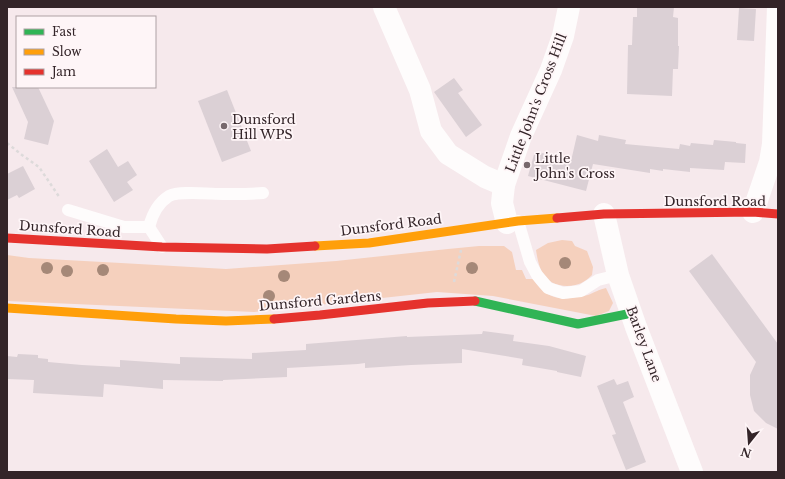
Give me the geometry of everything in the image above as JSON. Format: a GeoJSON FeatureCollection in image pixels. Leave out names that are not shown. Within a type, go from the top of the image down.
{"type":"FeatureCollection","features":[{"type":"Feature","properties":{"kind":"main road","name":"Dunsford Road"},"geometry":{"type":"LineString","coordinates":[[7,238],[162,247],[267,248],[369,243],[513,222],[604,214],[753,212],[778,214]]}},
{"type":"Feature","properties":{"kind":"main road","name":"Dunsford Gardens"},"geometry":{"type":"LineString","coordinates":[[7,308],[168,319],[226,321],[279,318],[428,303],[476,301],[578,324],[632,313]]}},
{"type":"Feature","properties":{"kind":"street"},"geometry":{"type":"LineString","coordinates":[[384,7],[420,90],[431,131],[448,154],[485,177],[504,185]]}},
{"type":"Feature","properties":{"kind":"street","name":"Little John's Cross Hill"},"geometry":{"type":"LineString","coordinates":[[513,222],[502,203],[504,185],[521,136],[551,70],[563,36],[569,7]]}},
{"type":"Feature","properties":{"kind":"street"},"geometry":{"type":"LineString","coordinates":[[753,212],[770,162],[773,144],[778,7]]}},
{"type":"Feature","properties":{"kind":"street","name":"Barley Lane"},"geometry":{"type":"LineString","coordinates":[[604,214],[618,275],[692,472]]}},
{"type":"Feature","properties":{"kind":"lane"},"geometry":{"type":"LineString","coordinates":[[162,247],[149,227],[152,216],[159,205],[170,196],[182,193],[263,193]]}},
{"type":"Feature","properties":{"kind":"lane"},"geometry":{"type":"LineString","coordinates":[[68,210],[124,227],[149,227]]}},
{"type":"Feature","properties":{"kind":"lane"},"geometry":{"type":"LineString","coordinates":[[513,222],[536,275],[548,288],[563,293],[581,291],[598,280],[618,275]]}},
{"type":"Feature","properties":{"kind":"path"},"geometry":{"type":"LineString","coordinates":[[7,144],[39,166],[68,210]]}},
{"type":"Feature","properties":{"kind":"path"},"geometry":{"type":"LineString","coordinates":[[451,302],[452,291],[462,248],[460,230]]}},
{"type":"Feature","properties":{"kind":"shaded area"},"geometry":{"type":"Polygon","coordinates":[[[562,240],[572,241],[575,246],[587,251],[593,267],[592,275],[584,282],[571,286],[559,285],[548,279],[541,270],[536,250],[548,243],[562,240]]]}},
{"type":"Feature","properties":{"kind":"shaded area"},"geometry":{"type":"Polygon","coordinates":[[[479,246],[504,246],[512,252],[516,270],[522,270],[526,279],[533,279],[542,290],[552,296],[557,298],[569,298],[587,295],[606,288],[613,303],[609,311],[596,316],[493,296],[437,292],[254,312],[7,301],[7,255],[29,258],[226,269],[336,261],[479,246]]]}},
{"type":"Feature","properties":{"kind":"building"},"geometry":{"type":"Polygon","coordinates":[[[637,7],[674,7],[673,17],[678,18],[679,46],[678,69],[673,69],[672,96],[627,94],[628,45],[632,45],[633,17],[637,17],[637,7]]]}},
{"type":"Feature","properties":{"kind":"building"},"geometry":{"type":"Polygon","coordinates":[[[739,8],[756,9],[754,41],[737,40],[739,8]]]}},
{"type":"Feature","properties":{"kind":"building"},"geometry":{"type":"Polygon","coordinates":[[[454,78],[463,90],[458,93],[482,125],[466,137],[434,92],[454,78]]]}},
{"type":"Feature","properties":{"kind":"building"},"geometry":{"type":"Polygon","coordinates":[[[12,87],[38,88],[54,121],[48,145],[24,139],[28,122],[12,87]]]}},
{"type":"Feature","properties":{"kind":"building","name":"Dunsford Hill WPS"},"geometry":{"type":"Polygon","coordinates":[[[227,90],[251,151],[222,162],[198,101],[227,90]]]}},
{"type":"Feature","properties":{"kind":"building"},"geometry":{"type":"Polygon","coordinates":[[[577,135],[598,141],[599,135],[626,140],[625,144],[679,149],[680,144],[690,146],[691,143],[713,145],[714,140],[736,142],[746,144],[745,163],[725,162],[724,170],[690,168],[690,172],[650,169],[650,173],[593,164],[586,191],[528,176],[535,151],[571,161],[577,135]]]}},
{"type":"Feature","properties":{"kind":"building"},"geometry":{"type":"Polygon","coordinates":[[[107,149],[118,167],[128,161],[137,175],[127,182],[133,190],[114,202],[89,161],[107,149]]]}},
{"type":"Feature","properties":{"kind":"building"},"geometry":{"type":"Polygon","coordinates":[[[23,166],[35,189],[19,198],[17,195],[7,200],[7,174],[23,166]]]}},
{"type":"Feature","properties":{"kind":"building"},"geometry":{"type":"Polygon","coordinates":[[[712,254],[778,344],[778,429],[766,423],[754,411],[750,395],[750,375],[756,362],[689,271],[712,254]]]}},
{"type":"Feature","properties":{"kind":"building"},"geometry":{"type":"Polygon","coordinates":[[[483,331],[514,335],[513,341],[549,346],[586,356],[581,377],[522,365],[523,359],[462,349],[462,363],[365,368],[365,363],[287,368],[287,377],[223,381],[163,380],[163,389],[104,384],[103,397],[33,393],[34,380],[7,379],[7,356],[17,357],[18,354],[38,355],[38,358],[48,359],[48,362],[120,367],[120,360],[180,364],[180,357],[252,359],[252,353],[306,350],[306,344],[407,336],[482,334],[483,331]]]}},
{"type":"Feature","properties":{"kind":"building"},"geometry":{"type":"Polygon","coordinates":[[[614,379],[617,385],[628,381],[634,397],[623,402],[646,462],[626,470],[612,435],[616,434],[597,386],[614,379]]]}},
{"type":"Feature","properties":{"kind":"traffic: fast"},"geometry":{"type":"LineString","coordinates":[[475,301],[578,324],[632,313]]}},
{"type":"Feature","properties":{"kind":"traffic: slow"},"geometry":{"type":"LineString","coordinates":[[315,246],[369,243],[518,221],[557,218]]}},
{"type":"Feature","properties":{"kind":"traffic: slow"},"geometry":{"type":"LineString","coordinates":[[7,308],[176,319],[226,321],[274,319]]}},
{"type":"Feature","properties":{"kind":"traffic: jam"},"geometry":{"type":"LineString","coordinates":[[557,218],[604,214],[753,212],[778,214]]}},
{"type":"Feature","properties":{"kind":"traffic: jam"},"geometry":{"type":"LineString","coordinates":[[7,238],[162,247],[267,249],[315,246]]}},
{"type":"Feature","properties":{"kind":"traffic: jam"},"geometry":{"type":"LineString","coordinates":[[274,319],[428,303],[475,301]]}},
{"type":"Feature","properties":{"kind":"place","name":"Dunsford Hill WPS"},"geometry":{"type":"Point","coordinates":[224,126]}},
{"type":"Feature","properties":{"kind":"place","name":"Little John's Cross"},"geometry":{"type":"Point","coordinates":[527,165]}}]}
